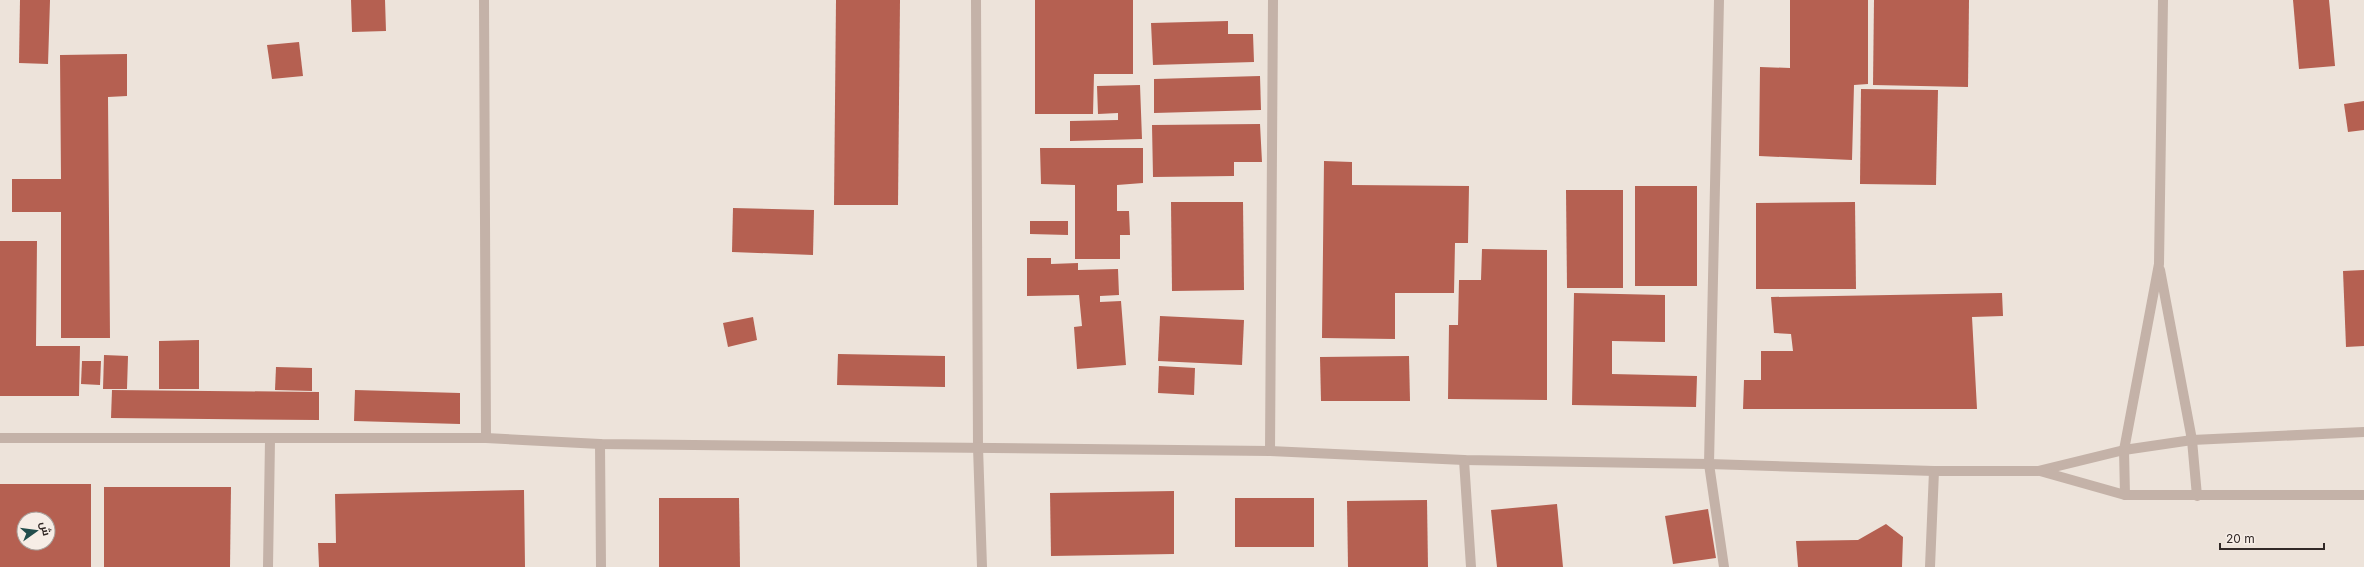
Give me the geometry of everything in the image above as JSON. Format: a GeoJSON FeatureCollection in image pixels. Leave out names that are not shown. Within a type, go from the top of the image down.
{"type":"FeatureCollection","features":[{"type":"Feature","properties":{"kind":"street"},"geometry":{"type":"LineString","coordinates":[[484,0],[486,438]]}},
{"type":"Feature","properties":{"kind":"street"},"geometry":{"type":"LineString","coordinates":[[976,0],[978,447],[982,567]]}},
{"type":"Feature","properties":{"kind":"street"},"geometry":{"type":"LineString","coordinates":[[1270,451],[1273,0]]}},
{"type":"Feature","properties":{"kind":"street"},"geometry":{"type":"LineString","coordinates":[[1719,0],[1710,464],[1724,567]]}},
{"type":"Feature","properties":{"kind":"street"},"geometry":{"type":"LineString","coordinates":[[2125,495],[2124,450],[2159,264],[2163,0]]}},
{"type":"Feature","properties":{"kind":"street"},"geometry":{"type":"LineString","coordinates":[[2159,264],[2192,440],[2197,496]]}},
{"type":"Feature","properties":{"kind":"street"},"geometry":{"type":"LineString","coordinates":[[0,438],[270,440],[486,438],[600,444],[1270,451],[1464,460],[1710,464],[1934,471],[2038,471],[2124,450],[2192,440],[2364,432]]}},
{"type":"Feature","properties":{"kind":"street"},"geometry":{"type":"LineString","coordinates":[[268,567],[270,440]]}},
{"type":"Feature","properties":{"kind":"street"},"geometry":{"type":"LineString","coordinates":[[600,444],[601,567]]}},
{"type":"Feature","properties":{"kind":"street"},"geometry":{"type":"LineString","coordinates":[[1464,460],[1471,567]]}},
{"type":"Feature","properties":{"kind":"street"},"geometry":{"type":"LineString","coordinates":[[1930,567],[1934,471]]}},
{"type":"Feature","properties":{"kind":"street"},"geometry":{"type":"LineString","coordinates":[[2038,471],[2125,495],[2364,495]]}},
{"type":"Feature","properties":{"kind":"building"},"geometry":{"type":"Polygon","coordinates":[[[20,0],[50,0],[48,64],[19,63],[20,0]]]}},
{"type":"Feature","properties":{"kind":"building"},"geometry":{"type":"Polygon","coordinates":[[[351,0],[385,0],[386,31],[352,32],[351,0]]]}},
{"type":"Feature","properties":{"kind":"building"},"geometry":{"type":"Polygon","coordinates":[[[836,0],[900,0],[898,205],[834,205],[836,0]]]}},
{"type":"Feature","properties":{"kind":"building"},"geometry":{"type":"Polygon","coordinates":[[[1035,0],[1133,0],[1133,74],[1094,74],[1093,114],[1035,114],[1035,0]]]}},
{"type":"Feature","properties":{"kind":"building"},"geometry":{"type":"Polygon","coordinates":[[[1790,0],[1868,0],[1868,84],[1854,85],[1852,160],[1759,156],[1760,67],[1790,68],[1790,0]]]}},
{"type":"Feature","properties":{"kind":"building"},"geometry":{"type":"Polygon","coordinates":[[[1874,0],[1969,0],[1968,87],[1873,85],[1874,0]]]}},
{"type":"Feature","properties":{"kind":"building"},"geometry":{"type":"Polygon","coordinates":[[[2293,0],[2329,0],[2335,66],[2299,69],[2293,0]]]}},
{"type":"Feature","properties":{"kind":"building"},"geometry":{"type":"Polygon","coordinates":[[[1228,21],[1228,34],[1253,34],[1254,62],[1153,65],[1151,23],[1228,21]]]}},
{"type":"Feature","properties":{"kind":"building"},"geometry":{"type":"Polygon","coordinates":[[[299,42],[303,76],[272,79],[267,45],[299,42]]]}},
{"type":"Feature","properties":{"kind":"building"},"geometry":{"type":"Polygon","coordinates":[[[127,54],[127,96],[108,97],[110,338],[61,338],[61,212],[12,212],[12,179],[61,179],[60,55],[127,54]]]}},
{"type":"Feature","properties":{"kind":"building"},"geometry":{"type":"Polygon","coordinates":[[[1260,76],[1261,110],[1154,113],[1154,79],[1260,76]]]}},
{"type":"Feature","properties":{"kind":"building"},"geometry":{"type":"Polygon","coordinates":[[[1140,85],[1142,139],[1070,141],[1070,121],[1118,120],[1118,113],[1098,114],[1097,86],[1140,85]]]}},
{"type":"Feature","properties":{"kind":"building"},"geometry":{"type":"Polygon","coordinates":[[[1861,89],[1938,90],[1936,185],[1860,184],[1861,89]]]}},
{"type":"Feature","properties":{"kind":"building"},"geometry":{"type":"Polygon","coordinates":[[[2364,101],[2364,130],[2348,132],[2344,104],[2364,101]]]}},
{"type":"Feature","properties":{"kind":"building"},"geometry":{"type":"Polygon","coordinates":[[[1260,124],[1262,162],[1234,162],[1234,176],[1153,177],[1152,125],[1260,124]]]}},
{"type":"Feature","properties":{"kind":"building"},"geometry":{"type":"Polygon","coordinates":[[[1040,148],[1143,148],[1143,183],[1117,185],[1117,211],[1129,211],[1130,235],[1120,235],[1120,259],[1075,259],[1075,185],[1041,184],[1040,148]]]}},
{"type":"Feature","properties":{"kind":"building"},"geometry":{"type":"Polygon","coordinates":[[[1324,161],[1352,162],[1352,185],[1469,186],[1468,243],[1455,243],[1454,293],[1395,293],[1395,339],[1322,338],[1324,161]]]}},
{"type":"Feature","properties":{"kind":"building"},"geometry":{"type":"Polygon","coordinates":[[[1635,186],[1697,186],[1697,286],[1635,286],[1635,186]]]}},
{"type":"Feature","properties":{"kind":"building"},"geometry":{"type":"Polygon","coordinates":[[[1566,190],[1623,190],[1623,288],[1567,288],[1566,190]]]}},
{"type":"Feature","properties":{"kind":"building"},"geometry":{"type":"Polygon","coordinates":[[[1171,202],[1243,202],[1244,290],[1172,291],[1171,202]]]}},
{"type":"Feature","properties":{"kind":"building"},"geometry":{"type":"Polygon","coordinates":[[[1855,202],[1856,289],[1756,289],[1756,203],[1855,202]]]}},
{"type":"Feature","properties":{"kind":"building"},"geometry":{"type":"Polygon","coordinates":[[[733,208],[814,210],[813,255],[732,252],[733,208]]]}},
{"type":"Feature","properties":{"kind":"building"},"geometry":{"type":"Polygon","coordinates":[[[1030,221],[1068,221],[1068,235],[1030,234],[1030,221]]]}},
{"type":"Feature","properties":{"kind":"building"},"geometry":{"type":"Polygon","coordinates":[[[0,241],[37,241],[36,346],[80,346],[79,396],[0,396],[0,241]]]}},
{"type":"Feature","properties":{"kind":"building"},"geometry":{"type":"Polygon","coordinates":[[[1482,249],[1547,250],[1547,400],[1448,399],[1449,325],[1458,325],[1459,280],[1481,280],[1482,249]]]}},
{"type":"Feature","properties":{"kind":"building"},"geometry":{"type":"Polygon","coordinates":[[[1027,258],[1051,258],[1051,264],[1078,263],[1078,270],[1118,269],[1119,295],[1100,296],[1100,302],[1121,301],[1126,365],[1077,369],[1074,327],[1082,326],[1079,295],[1027,296],[1027,258]]]}},
{"type":"Feature","properties":{"kind":"building"},"geometry":{"type":"Polygon","coordinates":[[[2364,270],[2364,346],[2346,347],[2343,271],[2364,270]]]}},
{"type":"Feature","properties":{"kind":"building"},"geometry":{"type":"Polygon","coordinates":[[[1574,293],[1665,295],[1665,342],[1612,341],[1612,374],[1697,376],[1696,407],[1572,405],[1574,293]]]}},
{"type":"Feature","properties":{"kind":"building"},"geometry":{"type":"Polygon","coordinates":[[[2002,293],[2003,316],[1972,317],[1977,409],[1743,409],[1744,380],[1761,380],[1761,351],[1793,351],[1791,334],[1774,333],[1771,297],[2002,293]]]}},
{"type":"Feature","properties":{"kind":"building"},"geometry":{"type":"Polygon","coordinates":[[[1160,316],[1244,320],[1242,365],[1158,361],[1160,316]]]}},
{"type":"Feature","properties":{"kind":"building"},"geometry":{"type":"Polygon","coordinates":[[[753,317],[757,340],[728,347],[723,323],[753,317]]]}},
{"type":"Feature","properties":{"kind":"building"},"geometry":{"type":"Polygon","coordinates":[[[199,340],[199,389],[159,389],[159,341],[199,340]]]}},
{"type":"Feature","properties":{"kind":"building"},"geometry":{"type":"Polygon","coordinates":[[[838,354],[945,356],[945,387],[837,385],[838,354]]]}},
{"type":"Feature","properties":{"kind":"building"},"geometry":{"type":"Polygon","coordinates":[[[104,355],[128,356],[127,389],[103,389],[104,355]]]}},
{"type":"Feature","properties":{"kind":"building"},"geometry":{"type":"Polygon","coordinates":[[[1409,356],[1410,401],[1321,401],[1320,357],[1409,356]]]}},
{"type":"Feature","properties":{"kind":"building"},"geometry":{"type":"Polygon","coordinates":[[[82,361],[101,361],[100,385],[81,384],[82,361]]]}},
{"type":"Feature","properties":{"kind":"building"},"geometry":{"type":"Polygon","coordinates":[[[1159,366],[1195,368],[1194,395],[1158,393],[1159,366]]]}},
{"type":"Feature","properties":{"kind":"building"},"geometry":{"type":"Polygon","coordinates":[[[276,367],[312,368],[312,391],[275,390],[276,367]]]}},
{"type":"Feature","properties":{"kind":"building"},"geometry":{"type":"Polygon","coordinates":[[[112,390],[319,392],[319,420],[111,418],[112,390]]]}},
{"type":"Feature","properties":{"kind":"building"},"geometry":{"type":"Polygon","coordinates":[[[355,390],[460,393],[460,424],[354,421],[355,390]]]}},
{"type":"Feature","properties":{"kind":"building"},"geometry":{"type":"Polygon","coordinates":[[[0,484],[91,484],[91,567],[0,567],[0,484]]]}},
{"type":"Feature","properties":{"kind":"building"},"geometry":{"type":"Polygon","coordinates":[[[104,487],[231,487],[230,567],[104,567],[104,487]]]}},
{"type":"Feature","properties":{"kind":"building"},"geometry":{"type":"Polygon","coordinates":[[[524,490],[525,567],[319,567],[318,543],[336,543],[335,494],[524,490]]]}},
{"type":"Feature","properties":{"kind":"building"},"geometry":{"type":"Polygon","coordinates":[[[1174,491],[1174,554],[1051,556],[1050,493],[1174,491]]]}},
{"type":"Feature","properties":{"kind":"building"},"geometry":{"type":"Polygon","coordinates":[[[659,498],[739,498],[740,567],[659,567],[659,498]]]}},
{"type":"Feature","properties":{"kind":"building"},"geometry":{"type":"Polygon","coordinates":[[[1235,498],[1314,498],[1314,547],[1235,547],[1235,498]]]}},
{"type":"Feature","properties":{"kind":"building"},"geometry":{"type":"Polygon","coordinates":[[[1427,500],[1428,567],[1348,567],[1347,501],[1427,500]]]}},
{"type":"Feature","properties":{"kind":"building"},"geometry":{"type":"Polygon","coordinates":[[[1557,504],[1563,567],[1497,567],[1491,510],[1557,504]]]}},
{"type":"Feature","properties":{"kind":"building"},"geometry":{"type":"Polygon","coordinates":[[[1708,509],[1716,558],[1673,564],[1665,516],[1708,509]]]}},
{"type":"Feature","properties":{"kind":"building"},"geometry":{"type":"Polygon","coordinates":[[[1886,524],[1903,537],[1902,567],[1798,567],[1796,541],[1858,540],[1886,524]]]}}]}
